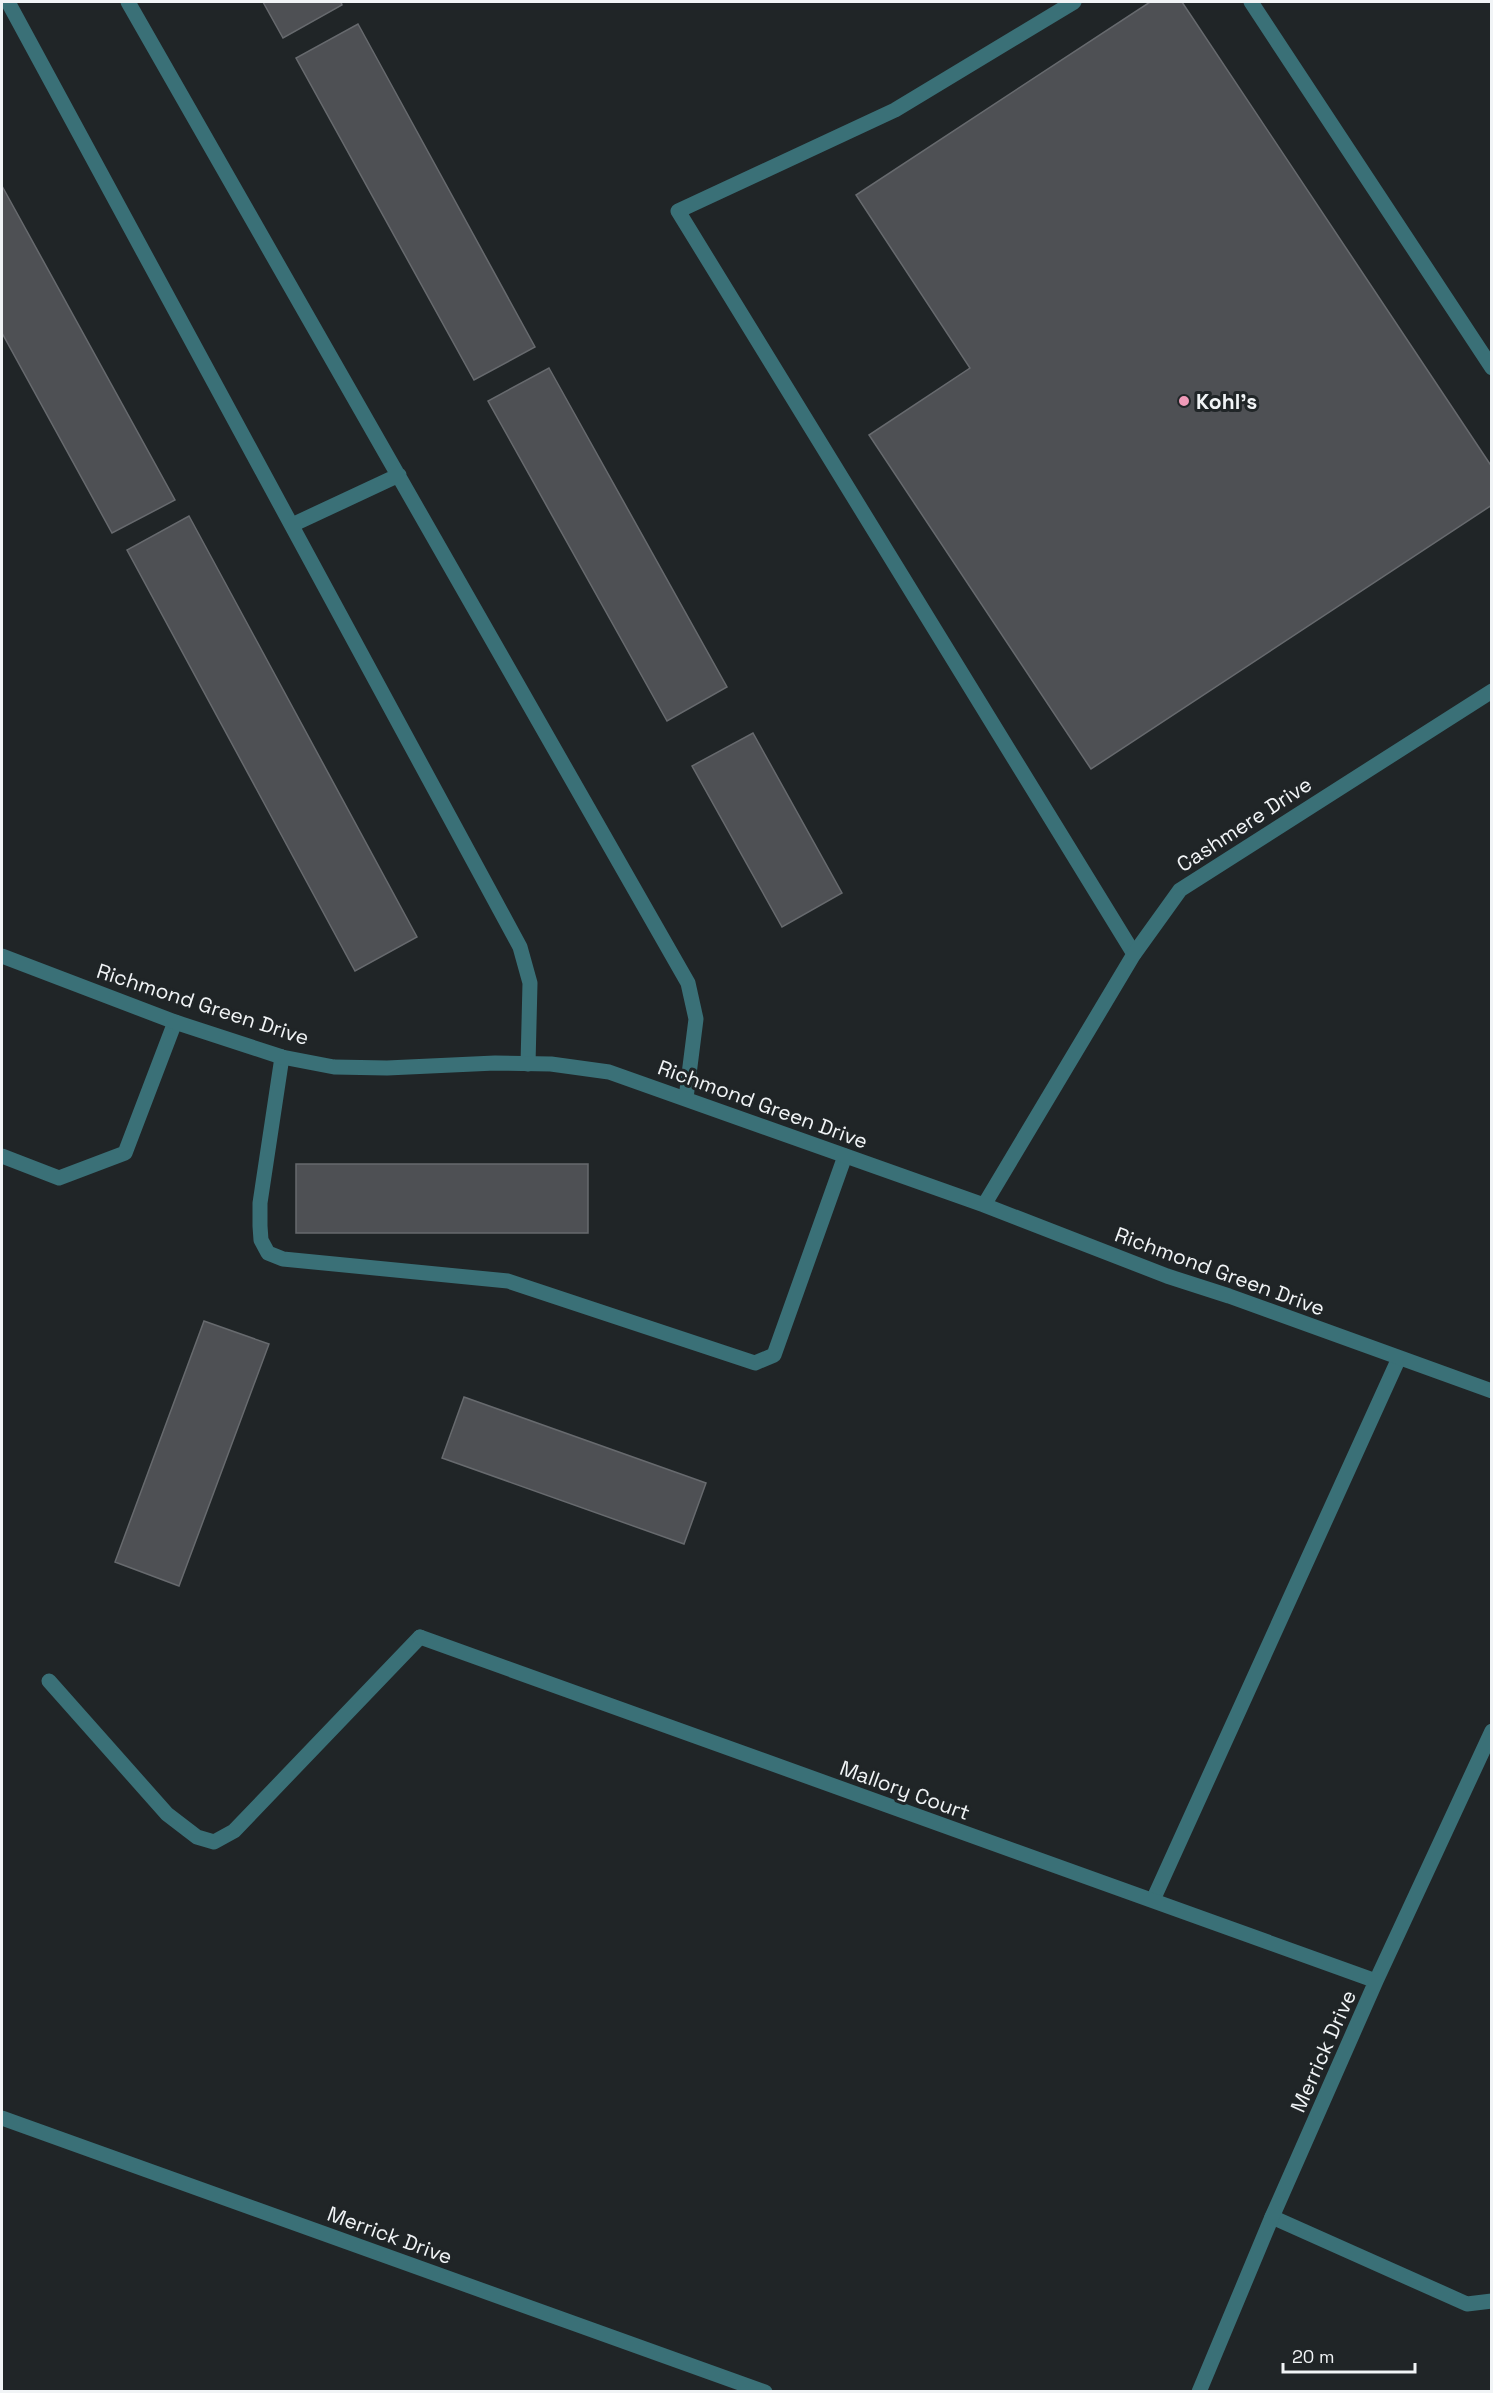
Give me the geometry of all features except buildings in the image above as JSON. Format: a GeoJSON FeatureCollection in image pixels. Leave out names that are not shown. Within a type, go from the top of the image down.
{"type":"FeatureCollection","features":[{"type":"Feature","properties":{"kind":"street"},"geometry":{"type":"LineString","coordinates":[[8,2],[520,947],[530,983],[528,1064]]}},
{"type":"Feature","properties":{"kind":"street"},"geometry":{"type":"LineString","coordinates":[[128,2],[688,983],[696,1019],[686,1098]]}},
{"type":"Feature","properties":{"kind":"street"},"geometry":{"type":"LineString","coordinates":[[1074,2],[895,110],[678,211],[1134,954]]}},
{"type":"Feature","properties":{"kind":"street"},"geometry":{"type":"LineString","coordinates":[[1251,2],[1491,368]]}},
{"type":"Feature","properties":{"kind":"street"},"geometry":{"type":"LineString","coordinates":[[292,525],[399,475]]}},
{"type":"Feature","properties":{"kind":"street","name":"Cashmere Drive"},"geometry":{"type":"LineString","coordinates":[[984,1205],[1134,954],[1180,890],[1491,691]]}},
{"type":"Feature","properties":{"kind":"street","name":"Richmond Green Drive"},"geometry":{"type":"LineString","coordinates":[[2,956],[176,1022],[282,1057],[334,1066],[387,1068],[551,1064],[609,1072],[984,1205],[1167,1276],[1229,1296],[1491,1391]]}},
{"type":"Feature","properties":{"kind":"street"},"geometry":{"type":"LineString","coordinates":[[2,1156],[59,1178],[125,1153],[176,1022]]}},
{"type":"Feature","properties":{"kind":"street"},"geometry":{"type":"LineString","coordinates":[[282,1057],[260,1203],[261,1240],[268,1252],[284,1259],[508,1281],[755,1363],[774,1355],[845,1156]]}},
{"type":"Feature","properties":{"kind":"street"},"geometry":{"type":"LineString","coordinates":[[1154,1900],[1399,1358]]}},
{"type":"Feature","properties":{"kind":"street","name":"Mallory Court"},"geometry":{"type":"LineString","coordinates":[[49,1681],[167,1814],[197,1837],[214,1842],[234,1831],[420,1637],[1377,1981]]}},
{"type":"Feature","properties":{"kind":"street","name":"Merrick Drive"},"geometry":{"type":"LineString","coordinates":[[1199,2391],[1272,2217],[1491,1731]]}},
{"type":"Feature","properties":{"kind":"street","name":"Merrick Drive"},"geometry":{"type":"LineString","coordinates":[[2,2118],[765,2391]]}},
{"type":"Feature","properties":{"kind":"street"},"geometry":{"type":"LineString","coordinates":[[1272,2217],[1467,2304],[1491,2301]]}},
{"type":"Feature","properties":{"kind":"place","name":"Kohl's"},"geometry":{"type":"Point","coordinates":[1184,401]}}]}
